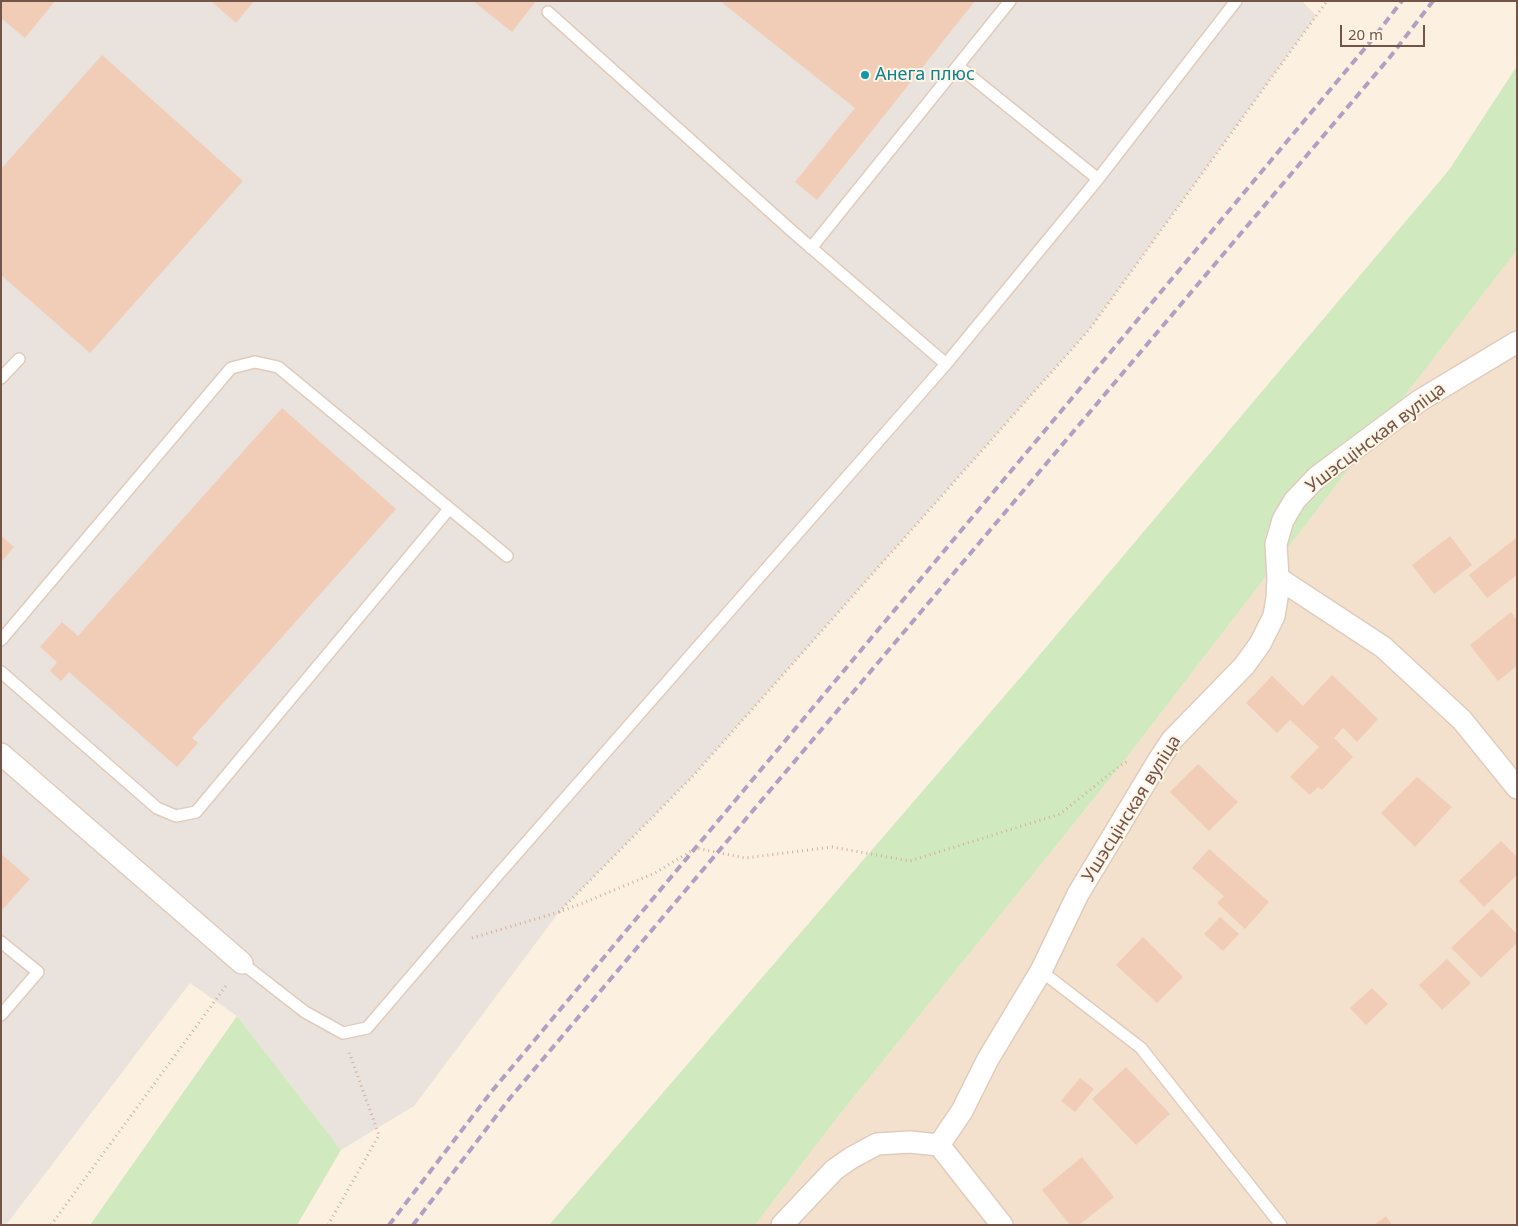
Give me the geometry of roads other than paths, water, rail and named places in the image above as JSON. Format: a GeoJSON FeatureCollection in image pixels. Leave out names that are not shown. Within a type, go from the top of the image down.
{"type":"FeatureCollection","features":[{"type":"Feature","properties":{"kind":"street","name":"Ушэсцінская вуліца"},"geometry":{"type":"LineString","coordinates":[[939,1145],[962,1111],[988,1059],[1041,971],[1078,894],[1160,758],[1172,740],[1244,666],[1260,644],[1274,616],[1278,578],[1276,544],[1283,520],[1295,500],[1317,477],[1419,401],[1517,342]]}},
{"type":"Feature","properties":{"kind":"street"},"geometry":{"type":"LineString","coordinates":[[1278,578],[1383,647],[1462,720],[1517,788]]}},
{"type":"Feature","properties":{"kind":"street"},"geometry":{"type":"LineString","coordinates":[[1,754],[242,963]]}},
{"type":"Feature","properties":{"kind":"street"},"geometry":{"type":"LineString","coordinates":[[782,1225],[834,1170],[850,1158],[878,1144],[910,1142],[939,1145],[1002,1225]]}},
{"type":"Feature","properties":{"kind":"lane"},"geometry":{"type":"LineString","coordinates":[[811,248],[1010,1]]}},
{"type":"Feature","properties":{"kind":"lane"},"geometry":{"type":"LineString","coordinates":[[242,963],[304,1012],[343,1033],[366,1028],[946,364],[1098,179],[1236,1]]}},
{"type":"Feature","properties":{"kind":"lane"},"geometry":{"type":"LineString","coordinates":[[548,12],[811,248],[946,364]]}},
{"type":"Feature","properties":{"kind":"lane"},"geometry":{"type":"LineString","coordinates":[[958,66],[1098,179]]}},
{"type":"Feature","properties":{"kind":"lane"},"geometry":{"type":"LineString","coordinates":[[1,378],[19,359]]}},
{"type":"Feature","properties":{"kind":"lane"},"geometry":{"type":"LineString","coordinates":[[1,640],[231,368],[255,362],[278,366],[507,556]]}},
{"type":"Feature","properties":{"kind":"lane"},"geometry":{"type":"LineString","coordinates":[[1,672],[157,808],[176,816],[196,812],[449,508]]}},
{"type":"Feature","properties":{"kind":"lane"},"geometry":{"type":"LineString","coordinates":[[1,942],[38,972],[1,1015]]}},
{"type":"Feature","properties":{"kind":"lane"},"geometry":{"type":"LineString","coordinates":[[1041,971],[1141,1048],[1281,1225]]}},
{"type":"Feature","properties":{"kind":"railway"},"geometry":{"type":"LineString","coordinates":[[389,1225],[492,1091],[1371,41],[1402,1]]}},
{"type":"Feature","properties":{"kind":"railway"},"geometry":{"type":"LineString","coordinates":[[413,1225],[510,1098],[1390,57],[1433,1]]}},
{"type":"Feature","properties":{"kind":"place","name":"Анега плюс"},"geometry":{"type":"Point","coordinates":[865,75]}}]}
